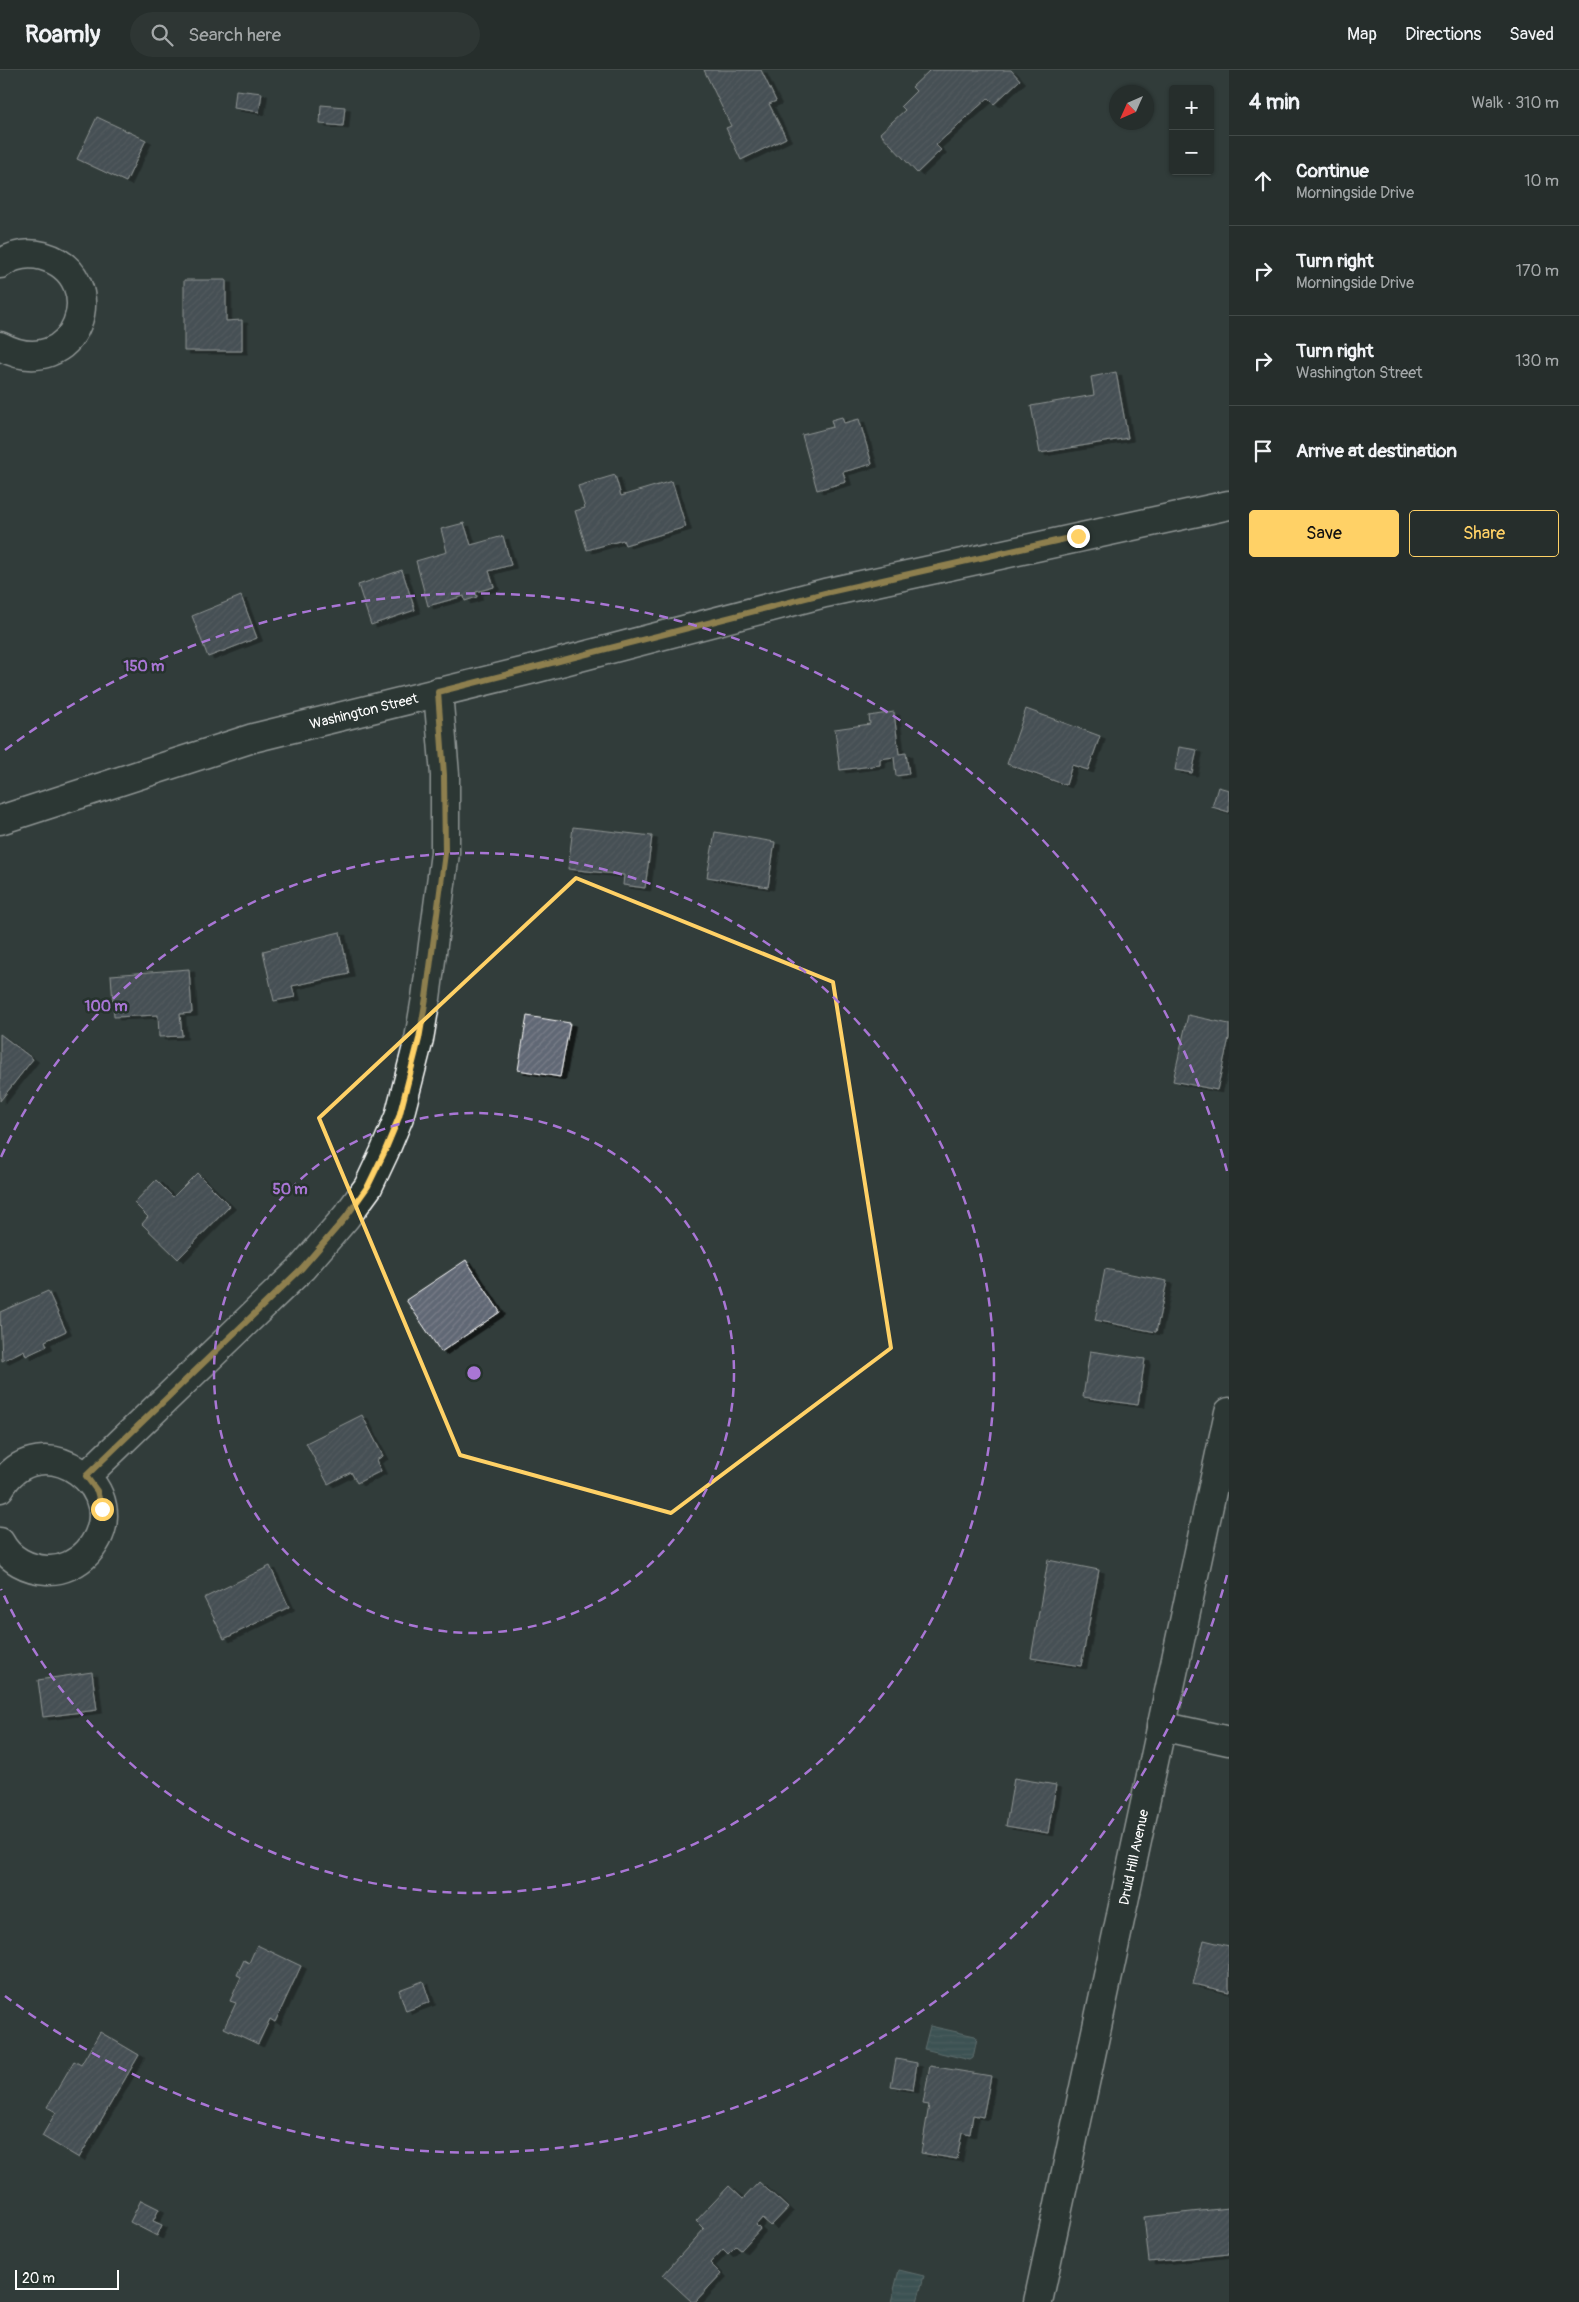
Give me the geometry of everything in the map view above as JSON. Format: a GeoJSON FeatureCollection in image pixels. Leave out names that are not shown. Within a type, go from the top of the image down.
{"type":"FeatureCollection","features":[{"type":"Feature","properties":{"kind":"street"},"geometry":{"type":"LineString","coordinates":[[0,264],[18,255],[35,254],[52,259],[67,269],[77,283],[81,301],[80,319],[72,334],[60,347],[45,354],[29,356],[14,353],[0,346]]}},
{"type":"Feature","properties":{"kind":"street","name":"Washington Street"},"geometry":{"type":"LineString","coordinates":[[0,820],[253,738],[825,593],[1229,505]]}},
{"type":"Feature","properties":{"kind":"street"},"geometry":{"type":"LineString","coordinates":[[86,1476],[302,1268],[346,1217],[368,1186],[384,1153],[399,1117],[419,1039],[445,853],[444,775],[438,692]]}},
{"type":"Feature","properties":{"kind":"street","name":"Druid Hill Avenue"},"geometry":{"type":"LineString","coordinates":[[1038,2302],[1229,1412]]}},
{"type":"Feature","properties":{"kind":"street"},"geometry":{"type":"LineString","coordinates":[[0,1488],[4,1480],[18,1468],[35,1461],[54,1460],[71,1465],[86,1476],[97,1491],[102,1509],[102,1527],[94,1544],[83,1558],[67,1567],[50,1570],[32,1568],[16,1560],[0,1542]]}},
{"type":"Feature","properties":{"kind":"street"},"geometry":{"type":"LineString","coordinates":[[1162,1726],[1229,1740]]}},
{"type":"Feature","properties":{"kind":"highlighted area"},"geometry":{"type":"Polygon","coordinates":[[[576,878],[833,982],[891,1348],[671,1513],[460,1455],[319,1118],[576,878]]]}},
{"type":"Feature","properties":{"kind":"water"},"geometry":{"type":"Polygon","coordinates":[[[930,2026],[975,2036],[977,2038],[973,2058],[970,2060],[924,2049],[930,2026]]]}},
{"type":"Feature","properties":{"kind":"water"},"geometry":{"type":"Polygon","coordinates":[[[899,2270],[924,2276],[917,2302],[891,2302],[899,2270]]]}},
{"type":"Feature","properties":{"kind":"building"},"geometry":{"type":"Polygon","coordinates":[[[704,70],[761,70],[776,101],[769,104],[786,138],[741,160],[726,128],[731,126],[704,70]]]}},
{"type":"Feature","properties":{"kind":"building"},"geometry":{"type":"Polygon","coordinates":[[[930,70],[1011,70],[1020,80],[994,104],[988,98],[936,145],[941,150],[917,173],[880,133],[905,110],[901,106],[916,91],[912,87],[930,70]]]}},
{"type":"Feature","properties":{"kind":"building"},"geometry":{"type":"Polygon","coordinates":[[[236,90],[262,93],[259,112],[234,108],[236,90]]]}},
{"type":"Feature","properties":{"kind":"building"},"geometry":{"type":"Polygon","coordinates":[[[321,105],[345,107],[343,126],[320,124],[321,105]]]}},
{"type":"Feature","properties":{"kind":"building"},"geometry":{"type":"Polygon","coordinates":[[[97,117],[146,140],[126,182],[77,159],[97,117]]]}},
{"type":"Feature","properties":{"kind":"building"},"geometry":{"type":"Polygon","coordinates":[[[184,280],[226,280],[226,321],[242,320],[242,351],[184,351],[184,280]]]}},
{"type":"Feature","properties":{"kind":"building"},"geometry":{"type":"Polygon","coordinates":[[[1116,372],[1128,438],[1040,453],[1031,406],[1094,395],[1091,377],[1116,372]]]}},
{"type":"Feature","properties":{"kind":"building"},"geometry":{"type":"Polygon","coordinates":[[[842,417],[844,423],[859,419],[872,464],[843,472],[846,482],[817,490],[802,435],[833,427],[831,420],[842,417]]]}},
{"type":"Feature","properties":{"kind":"building"},"geometry":{"type":"Polygon","coordinates":[[[615,475],[621,496],[672,481],[686,527],[625,545],[623,540],[587,550],[575,511],[585,508],[578,486],[615,475]]]}},
{"type":"Feature","properties":{"kind":"building"},"geometry":{"type":"Polygon","coordinates":[[[464,523],[471,545],[503,536],[511,565],[489,571],[494,587],[476,592],[477,597],[465,601],[464,596],[428,606],[416,561],[447,552],[441,529],[464,523]]]}},
{"type":"Feature","properties":{"kind":"building"},"geometry":{"type":"Polygon","coordinates":[[[402,570],[415,610],[371,625],[358,585],[402,570]]]}},
{"type":"Feature","properties":{"kind":"building"},"geometry":{"type":"Polygon","coordinates":[[[241,596],[257,638],[208,657],[192,616],[241,596]]]}},
{"type":"Feature","properties":{"kind":"building"},"geometry":{"type":"Polygon","coordinates":[[[1026,709],[1100,736],[1088,770],[1072,765],[1066,785],[1007,764],[1026,709]]]}},
{"type":"Feature","properties":{"kind":"building"},"geometry":{"type":"Polygon","coordinates":[[[894,712],[899,754],[906,753],[909,774],[896,776],[894,757],[880,759],[880,765],[840,770],[835,729],[870,724],[869,716],[894,712]]]}},
{"type":"Feature","properties":{"kind":"building"},"geometry":{"type":"Polygon","coordinates":[[[1179,747],[1197,750],[1192,773],[1175,770],[1179,747]]]}},
{"type":"Feature","properties":{"kind":"building"},"geometry":{"type":"Polygon","coordinates":[[[1218,787],[1229,790],[1229,812],[1212,807],[1218,787]]]}},
{"type":"Feature","properties":{"kind":"building"},"geometry":{"type":"Polygon","coordinates":[[[573,827],[652,836],[645,888],[623,885],[624,875],[568,869],[573,827]]]}},
{"type":"Feature","properties":{"kind":"building"},"geometry":{"type":"Polygon","coordinates":[[[715,832],[775,842],[768,887],[707,877],[715,832]]]}},
{"type":"Feature","properties":{"kind":"building"},"geometry":{"type":"Polygon","coordinates":[[[340,932],[349,974],[292,986],[295,997],[274,1001],[263,951],[340,932]]]}},
{"type":"Feature","properties":{"kind":"building"},"geometry":{"type":"Polygon","coordinates":[[[189,969],[192,1013],[180,1014],[182,1036],[159,1037],[158,1015],[114,1017],[111,975],[189,969]]]}},
{"type":"Feature","properties":{"kind":"building"},"geometry":{"type":"Polygon","coordinates":[[[1188,1015],[1229,1024],[1229,1038],[1217,1090],[1173,1081],[1188,1015]]]}},
{"type":"Feature","properties":{"kind":"building"},"geometry":{"type":"Polygon","coordinates":[[[527,1016],[570,1023],[560,1077],[518,1070],[527,1016]]]}},
{"type":"Feature","properties":{"kind":"building"},"geometry":{"type":"Polygon","coordinates":[[[0,1034],[33,1059],[0,1101],[0,1034]]]}},
{"type":"Feature","properties":{"kind":"building"},"geometry":{"type":"Polygon","coordinates":[[[197,1173],[230,1206],[178,1259],[142,1224],[148,1217],[134,1203],[156,1180],[173,1197],[197,1173]]]}},
{"type":"Feature","properties":{"kind":"building"},"geometry":{"type":"Polygon","coordinates":[[[466,1260],[500,1312],[441,1352],[406,1300],[466,1260]]]}},
{"type":"Feature","properties":{"kind":"building"},"geometry":{"type":"Polygon","coordinates":[[[1105,1269],[1167,1281],[1156,1332],[1095,1320],[1105,1269]]]}},
{"type":"Feature","properties":{"kind":"building"},"geometry":{"type":"Polygon","coordinates":[[[48,1291],[66,1331],[45,1341],[47,1346],[26,1356],[24,1350],[2,1361],[0,1312],[48,1291]]]}},
{"type":"Feature","properties":{"kind":"building"},"geometry":{"type":"Polygon","coordinates":[[[1090,1351],[1145,1359],[1138,1405],[1083,1397],[1090,1351]]]}},
{"type":"Feature","properties":{"kind":"building"},"geometry":{"type":"Polygon","coordinates":[[[362,1415],[383,1456],[376,1460],[381,1471],[357,1483],[351,1472],[328,1484],[306,1443],[362,1415]]]}},
{"type":"Feature","properties":{"kind":"building"},"geometry":{"type":"Polygon","coordinates":[[[1048,1560],[1099,1570],[1081,1666],[1031,1658],[1048,1560]]]}},
{"type":"Feature","properties":{"kind":"building"},"geometry":{"type":"Polygon","coordinates":[[[270,1566],[289,1607],[224,1639],[204,1598],[270,1566]]]}},
{"type":"Feature","properties":{"kind":"building"},"geometry":{"type":"Polygon","coordinates":[[[92,1672],[97,1710],[43,1717],[38,1680],[92,1672]]]}},
{"type":"Feature","properties":{"kind":"building"},"geometry":{"type":"Polygon","coordinates":[[[1014,1778],[1056,1785],[1048,1833],[1006,1826],[1014,1778]]]}},
{"type":"Feature","properties":{"kind":"building"},"geometry":{"type":"Polygon","coordinates":[[[1204,1940],[1229,1946],[1229,1992],[1193,1984],[1204,1940]]]}},
{"type":"Feature","properties":{"kind":"building"},"geometry":{"type":"Polygon","coordinates":[[[257,1945],[301,1966],[275,2022],[270,2019],[258,2044],[224,2028],[236,2003],[230,2001],[241,1977],[237,1975],[244,1960],[249,1963],[257,1945]]]}},
{"type":"Feature","properties":{"kind":"building"},"geometry":{"type":"Polygon","coordinates":[[[423,1981],[430,2002],[406,2011],[399,1990],[423,1981]]]}},
{"type":"Feature","properties":{"kind":"building"},"geometry":{"type":"Polygon","coordinates":[[[100,2032],[139,2055],[79,2158],[42,2136],[56,2112],[47,2107],[74,2061],[81,2065],[100,2032]]]}},
{"type":"Feature","properties":{"kind":"building"},"geometry":{"type":"Polygon","coordinates":[[[896,2059],[917,2063],[913,2090],[891,2086],[896,2059]]]}},
{"type":"Feature","properties":{"kind":"building"},"geometry":{"type":"Polygon","coordinates":[[[930,2066],[991,2076],[983,2117],[973,2115],[970,2134],[962,2132],[957,2159],[921,2153],[929,2105],[923,2104],[930,2066]]]}},
{"type":"Feature","properties":{"kind":"building"},"geometry":{"type":"Polygon","coordinates":[[[759,2182],[788,2208],[771,2226],[762,2218],[756,2225],[760,2229],[741,2250],[736,2246],[728,2254],[723,2249],[710,2263],[721,2274],[695,2302],[692,2302],[663,2275],[704,2229],[696,2221],[729,2186],[743,2199],[759,2182]]]}},
{"type":"Feature","properties":{"kind":"building"},"geometry":{"type":"Polygon","coordinates":[[[141,2200],[159,2209],[153,2221],[162,2225],[157,2236],[130,2222],[141,2200]]]}},
{"type":"Feature","properties":{"kind":"building"},"geometry":{"type":"Polygon","coordinates":[[[1229,2208],[1229,2254],[1149,2262],[1144,2217],[1229,2208]]]}},
{"type":"Feature","properties":{"kind":"route"},"geometry":{"type":"LineString","coordinates":[[102,1509],[97,1491],[86,1476],[302,1268],[346,1217],[368,1186],[399,1117],[419,1039],[445,853],[444,775],[438,692],[825,593],[1078,536]]}}]}
